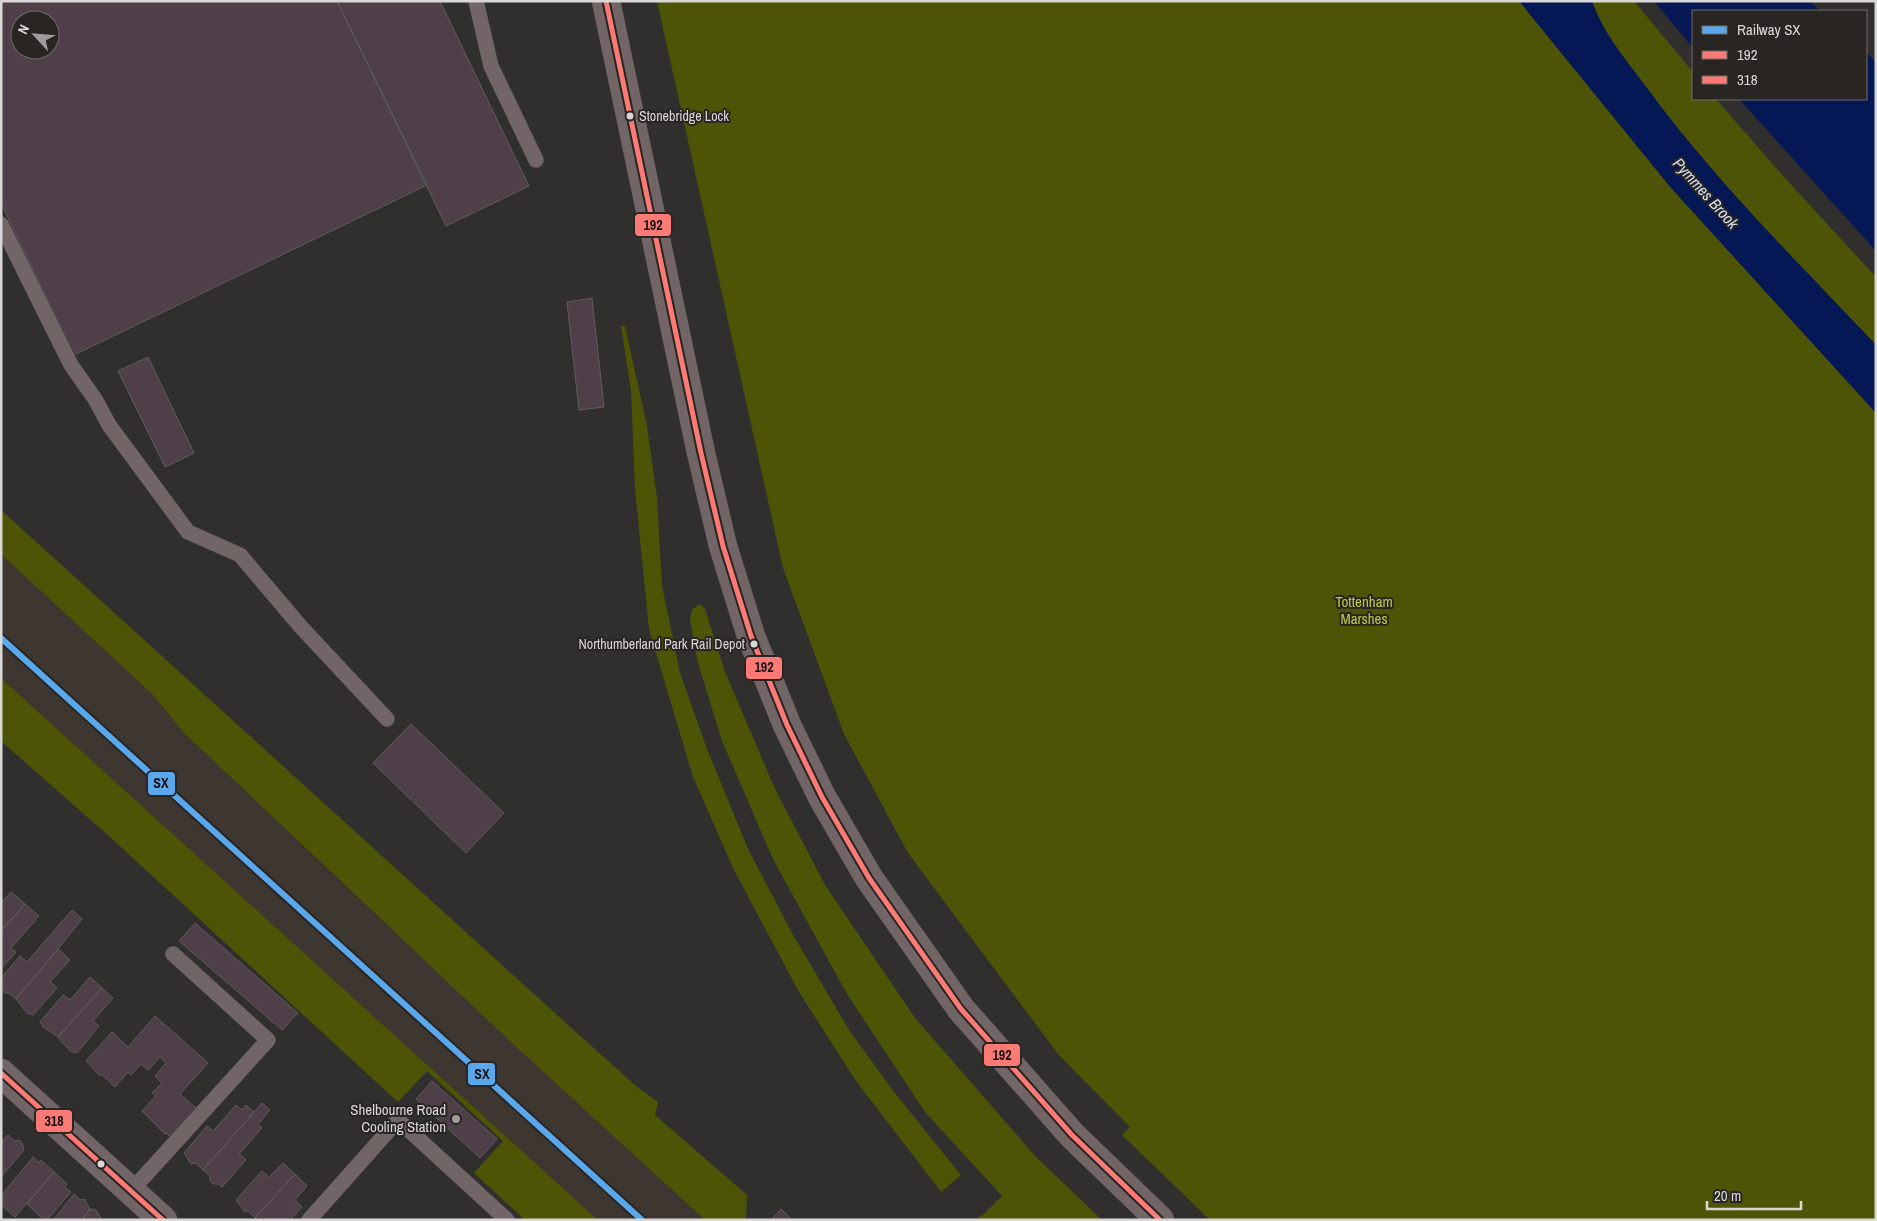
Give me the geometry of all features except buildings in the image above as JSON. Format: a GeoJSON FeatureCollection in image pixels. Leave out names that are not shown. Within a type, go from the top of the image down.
{"type":"FeatureCollection","features":[{"type":"Feature","properties":{"kind":"main road"},"geometry":{"type":"LineString","coordinates":[[606,1],[693,417],[723,546],[751,636],[787,726],[822,797],[869,878],[961,1009],[1072,1135],[1160,1220]]}},
{"type":"Feature","properties":{"kind":"main road"},"geometry":{"type":"LineString","coordinates":[[1,1073],[163,1220]]}},
{"type":"Feature","properties":{"kind":"lane"},"geometry":{"type":"LineString","coordinates":[[476,1],[491,66],[536,160]]}},
{"type":"Feature","properties":{"kind":"lane"},"geometry":{"type":"LineString","coordinates":[[1,224],[71,365],[95,399],[109,425],[188,532],[240,555],[301,628],[387,719]]}},
{"type":"Feature","properties":{"kind":"lane"},"geometry":{"type":"LineString","coordinates":[[131,1191],[268,1040],[173,954]]}},
{"type":"Feature","properties":{"kind":"lane"},"geometry":{"type":"LineString","coordinates":[[309,1220],[398,1120],[507,1220]]}},
{"type":"Feature","properties":{"kind":"shaded area"},"geometry":{"type":"Polygon","coordinates":[[[1,554],[153,695],[184,733],[357,898],[705,1220],[598,1220],[1,678],[1,554]]]}},
{"type":"Feature","properties":{"kind":"green space","name":"Tottenham Marshes"},"geometry":{"type":"Polygon","coordinates":[[[657,1],[1523,1],[1738,261],[1876,413],[1876,1220],[1210,1220],[1122,1135],[1130,1127],[1058,1054],[908,853],[844,734],[783,568],[657,1]]]}},
{"type":"Feature","properties":{"kind":"green space"},"geometry":{"type":"Polygon","coordinates":[[[1592,1],[1634,1],[1692,71],[1692,100],[1717,100],[1784,177],[1876,277],[1876,345],[1756,218],[1670,119],[1615,44],[1592,1]]]}},
{"type":"Feature","properties":{"kind":"green space"},"geometry":{"type":"Polygon","coordinates":[[[621,326],[625,326],[647,426],[657,498],[662,586],[680,673],[707,749],[748,849],[792,933],[849,1030],[894,1092],[961,1175],[941,1192],[856,1081],[799,992],[734,870],[693,777],[649,629],[635,489],[631,390],[621,326]]]}},
{"type":"Feature","properties":{"kind":"green space"},"geometry":{"type":"Polygon","coordinates":[[[1,510],[556,1014],[636,1086],[658,1102],[655,1115],[747,1195],[746,1220],[705,1220],[513,1044],[184,733],[153,695],[1,554],[1,510]]]}},
{"type":"Feature","properties":{"kind":"green space"},"geometry":{"type":"Polygon","coordinates":[[[700,604],[705,609],[725,672],[775,789],[825,885],[915,1018],[1036,1157],[1102,1220],[974,1220],[985,1213],[1002,1196],[925,1112],[847,994],[773,859],[722,741],[698,663],[690,620],[692,610],[700,604]]]}},
{"type":"Feature","properties":{"kind":"green space"},"geometry":{"type":"Polygon","coordinates":[[[1,678],[598,1220],[525,1220],[474,1173],[503,1141],[427,1071],[398,1102],[110,837],[1,741],[1,678]]]}},
{"type":"Feature","properties":{"kind":"water","name":"Pymmes Brook"},"geometry":{"type":"Polygon","coordinates":[[[1519,1],[1592,1],[1602,24],[1615,44],[1670,119],[1755,218],[1876,345],[1876,413],[1671,188],[1519,1]]]}},
{"type":"Feature","properties":{"kind":"water"},"geometry":{"type":"Polygon","coordinates":[[[1654,1],[1809,1],[1819,10],[1692,10],[1692,47],[1654,1]]]}},
{"type":"Feature","properties":{"kind":"water"},"geometry":{"type":"Polygon","coordinates":[[[1867,53],[1876,62],[1876,251],[1740,100],[1867,100],[1867,53]]]}},
{"type":"Feature","properties":{"kind":"rail line","name":"SX"},"geometry":{"type":"LineString","coordinates":[[1,638],[642,1220]]}},
{"type":"Feature","properties":{"kind":"transit line","name":"192"},"geometry":{"type":"LineString","coordinates":[[606,1],[701,453],[723,546],[751,636],[787,725],[822,797],[869,878],[961,1009],[1072,1135],[1160,1220]]}},
{"type":"Feature","properties":{"kind":"transit line","name":"318"},"geometry":{"type":"LineString","coordinates":[[1,1073],[163,1220]]}},
{"type":"Feature","properties":{"kind":"place","name":"Stonebridge Lock"},"geometry":{"type":"Point","coordinates":[630,116]}},
{"type":"Feature","properties":{"kind":"place","name":"Northumberland Park Rail Depot"},"geometry":{"type":"Point","coordinates":[754,644]}},
{"type":"Feature","properties":{"kind":"place","name":"Shelbourne Road Cooling Station"},"geometry":{"type":"Point","coordinates":[456,1119]}}]}
